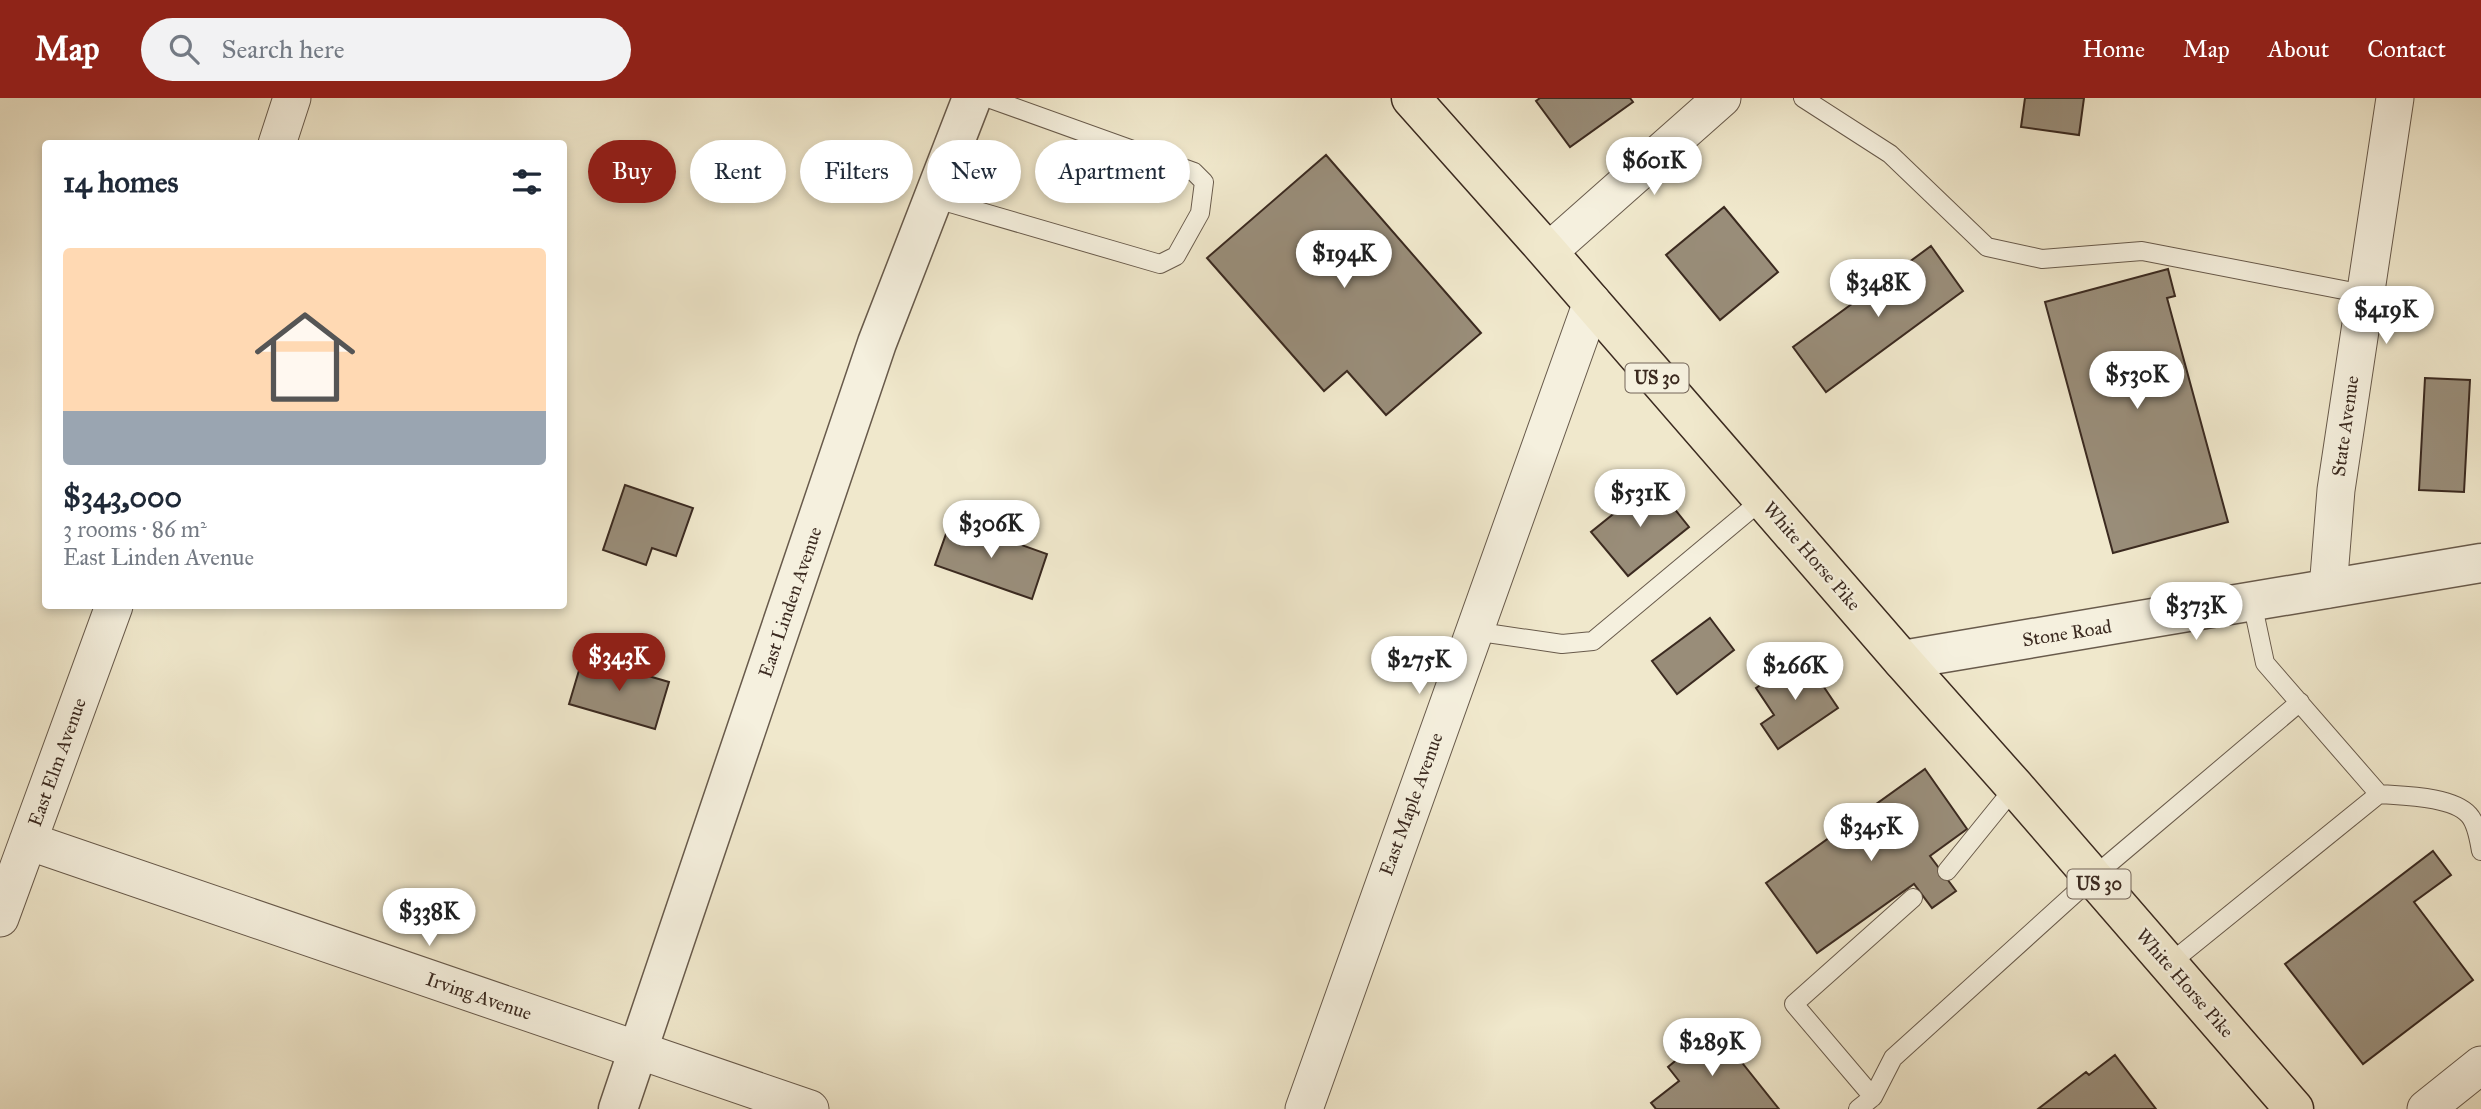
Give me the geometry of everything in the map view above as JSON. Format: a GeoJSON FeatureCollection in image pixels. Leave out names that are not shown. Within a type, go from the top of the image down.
{"type":"FeatureCollection","features":[{"type":"Feature","properties":{"kind":"highway","name":"White Horse Pike"},"geometry":{"type":"LineString","coordinates":[[1411,98],[2015,786],[2294,1109]]}},
{"type":"Feature","properties":{"kind":"street"},"geometry":{"type":"LineString","coordinates":[[277,140],[292,98]]}},
{"type":"Feature","properties":{"kind":"street","name":"East Linden Avenue"},"geometry":{"type":"LineString","coordinates":[[956,140],[972,98]]}},
{"type":"Feature","properties":{"kind":"street"},"geometry":{"type":"LineString","coordinates":[[1548,252],[1722,98]]}},
{"type":"Feature","properties":{"kind":"street","name":"State Avenue"},"geometry":{"type":"LineString","coordinates":[[2328,589],[2336,490],[2395,98]]}},
{"type":"Feature","properties":{"kind":"street","name":"East Linden Avenue"},"geometry":{"type":"LineString","coordinates":[[618,1109],[877,342],[931,203]]}},
{"type":"Feature","properties":{"kind":"street","name":"East Maple Avenue"},"geometry":{"type":"LineString","coordinates":[[1304,1109],[1591,302]]}},
{"type":"Feature","properties":{"kind":"street","name":"Stone Road"},"geometry":{"type":"LineString","coordinates":[[1902,660],[2481,563]]}},
{"type":"Feature","properties":{"kind":"street","name":"East Elm Avenue"},"geometry":{"type":"LineString","coordinates":[[0,918],[113,609]]}},
{"type":"Feature","properties":{"kind":"street","name":"Irving Avenue"},"geometry":{"type":"LineString","coordinates":[[28,841],[810,1109]]}},
{"type":"Feature","properties":{"kind":"street"},"geometry":{"type":"LineString","coordinates":[[2426,1109],[2481,1065]]}},
{"type":"Feature","properties":{"kind":"lane"},"geometry":{"type":"LineString","coordinates":[[950,203],[1160,264],[1176,256],[1200,213],[1204,182],[1194,173],[988,98]]}},
{"type":"Feature","properties":{"kind":"lane"},"geometry":{"type":"LineString","coordinates":[[1803,98],[1890,154],[1987,247],[2042,259],[2142,251],[2364,294]]}},
{"type":"Feature","properties":{"kind":"lane"},"geometry":{"type":"LineString","coordinates":[[1473,631],[1562,644],[1593,641],[1763,499]]}},
{"type":"Feature","properties":{"kind":"lane"},"geometry":{"type":"LineString","coordinates":[[2252,602],[2265,663],[2379,793],[2441,800],[2469,814],[2481,852]]}},
{"type":"Feature","properties":{"kind":"lane"},"geometry":{"type":"LineString","coordinates":[[1858,1109],[1873,1097],[1893,1058],[2093,877],[2300,702]]}},
{"type":"Feature","properties":{"kind":"lane"},"geometry":{"type":"LineString","coordinates":[[1947,871],[2015,786]]}},
{"type":"Feature","properties":{"kind":"lane"},"geometry":{"type":"LineString","coordinates":[[2169,964],[2379,793]]}},
{"type":"Feature","properties":{"kind":"lane"},"geometry":{"type":"LineString","coordinates":[[1873,1097],[1794,1004],[1913,898]]}},
{"type":"Feature","properties":{"kind":"building"},"geometry":{"type":"Polygon","coordinates":[[[1540,98],[1630,98],[1633,102],[1570,147],[1536,101],[1540,98]]]}},
{"type":"Feature","properties":{"kind":"building"},"geometry":{"type":"Polygon","coordinates":[[[2025,98],[2084,98],[2079,135],[2021,127],[2025,98]]]}},
{"type":"Feature","properties":{"kind":"building"},"geometry":{"type":"Polygon","coordinates":[[[1326,155],[1481,333],[1386,415],[1347,371],[1324,391],[1207,258],[1326,155]]]}},
{"type":"Feature","properties":{"kind":"building"},"geometry":{"type":"Polygon","coordinates":[[[1724,207],[1778,272],[1720,320],[1666,255],[1724,207]]]}},
{"type":"Feature","properties":{"kind":"building"},"geometry":{"type":"Polygon","coordinates":[[[1931,246],[1963,291],[1826,392],[1793,347],[1931,246]]]}},
{"type":"Feature","properties":{"kind":"building"},"geometry":{"type":"Polygon","coordinates":[[[2168,269],[2175,296],[2167,298],[2228,522],[2113,553],[2045,302],[2168,269]]]}},
{"type":"Feature","properties":{"kind":"building"},"geometry":{"type":"Polygon","coordinates":[[[2425,378],[2470,380],[2464,492],[2419,490],[2425,378]]]}},
{"type":"Feature","properties":{"kind":"building"},"geometry":{"type":"Polygon","coordinates":[[[1653,482],[1689,527],[1628,576],[1591,532],[1653,482]]]}},
{"type":"Feature","properties":{"kind":"building"},"geometry":{"type":"Polygon","coordinates":[[[625,485],[693,508],[676,556],[652,548],[646,565],[603,550],[625,485]]]}},
{"type":"Feature","properties":{"kind":"building"},"geometry":{"type":"Polygon","coordinates":[[[951,520],[1047,554],[1032,599],[935,565],[951,520]]]}},
{"type":"Feature","properties":{"kind":"building"},"geometry":{"type":"Polygon","coordinates":[[[1710,618],[1734,650],[1677,694],[1652,661],[1710,618]]]}},
{"type":"Feature","properties":{"kind":"building"},"geometry":{"type":"Polygon","coordinates":[[[1803,656],[1838,708],[1778,749],[1761,724],[1774,715],[1756,688],[1803,656]]]}},
{"type":"Feature","properties":{"kind":"building"},"geometry":{"type":"Polygon","coordinates":[[[583,657],[669,682],[655,729],[569,704],[583,657]]]}},
{"type":"Feature","properties":{"kind":"building"},"geometry":{"type":"Polygon","coordinates":[[[1925,769],[1967,829],[1930,856],[1956,891],[1932,908],[1914,884],[1817,953],[1766,883],[1925,769]]]}},
{"type":"Feature","properties":{"kind":"building"},"geometry":{"type":"Polygon","coordinates":[[[2433,851],[2451,875],[2414,902],[2473,980],[2363,1064],[2285,964],[2433,851]]]}},
{"type":"Feature","properties":{"kind":"building"},"geometry":{"type":"Polygon","coordinates":[[[1708,1020],[1779,1109],[1656,1109],[1651,1103],[1679,1081],[1668,1067],[1691,1048],[1683,1040],[1708,1020]]]}},
{"type":"Feature","properties":{"kind":"building"},"geometry":{"type":"Polygon","coordinates":[[[2115,1055],[2156,1109],[2038,1109],[2086,1072],[2089,1075],[2115,1055]]]}}]}
